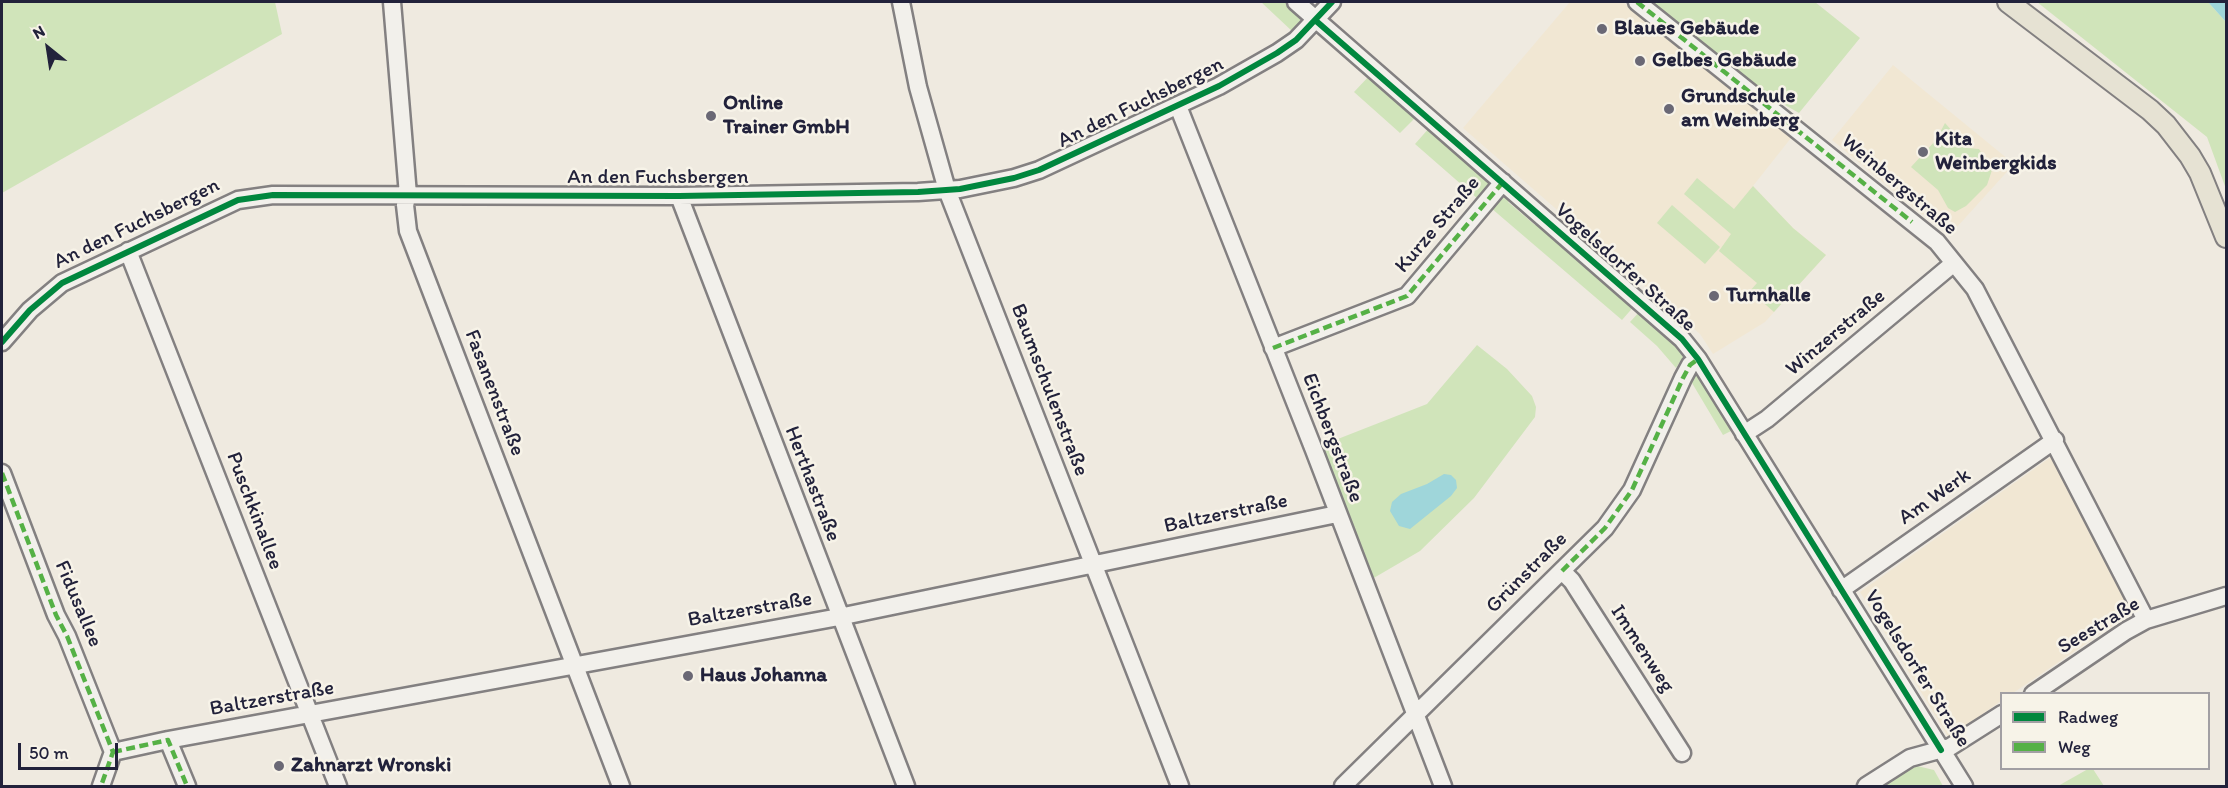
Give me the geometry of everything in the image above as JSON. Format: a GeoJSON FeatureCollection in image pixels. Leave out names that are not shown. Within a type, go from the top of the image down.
{"type":"FeatureCollection","features":[{"type":"Feature","properties":{"kind":"main road"},"geometry":{"type":"LineString","coordinates":[[2008,2],[2150,110],[2166,125],[2200,173],[2226,237]]}},
{"type":"Feature","properties":{"kind":"street","name":"Fasanenstraße"},"geometry":{"type":"LineString","coordinates":[[392,2],[408,195],[405,205],[408,231],[621,786]]}},
{"type":"Feature","properties":{"kind":"street","name":"Baumschulenstraße"},"geometry":{"type":"LineString","coordinates":[[901,2],[918,87],[947,190],[1180,786]]}},
{"type":"Feature","properties":{"kind":"street","name":"Vogelsdorfer Straße"},"geometry":{"type":"LineString","coordinates":[[1296,2],[1682,339],[1698,359],[1964,786]]}},
{"type":"Feature","properties":{"kind":"street","name":"An den Fuchsbergen"},"geometry":{"type":"LineString","coordinates":[[2,342],[30,310],[62,283],[238,200],[273,195],[679,196],[918,192],[947,190],[1014,178],[1039,170],[1219,86],[1296,40],[1332,2]]}},
{"type":"Feature","properties":{"kind":"street","name":"Weinbergstraße"},"geometry":{"type":"LineString","coordinates":[[1637,2],[1938,242],[1975,289],[2146,620]]}},
{"type":"Feature","properties":{"kind":"street","name":"Eichbergstraße"},"geometry":{"type":"LineString","coordinates":[[1178,106],[1443,786]]}},
{"type":"Feature","properties":{"kind":"street","name":"Kurze Straße"},"geometry":{"type":"LineString","coordinates":[[1273,348],[1407,296],[1503,182]]}},
{"type":"Feature","properties":{"kind":"street","name":"Herthastraße"},"geometry":{"type":"LineString","coordinates":[[679,196],[839,617],[906,786]]}},
{"type":"Feature","properties":{"kind":"street","name":"Puschkinallee"},"geometry":{"type":"LineString","coordinates":[[128,251],[338,786]]}},
{"type":"Feature","properties":{"kind":"street","name":"Winzerstraße"},"geometry":{"type":"LineString","coordinates":[[1743,434],[1767,419],[1954,263]]}},
{"type":"Feature","properties":{"kind":"street","name":"Grünstraße"},"geometry":{"type":"LineString","coordinates":[[1343,786],[1605,528],[1632,490],[1683,378],[1690,366],[1698,359]]}},
{"type":"Feature","properties":{"kind":"street","name":"Am Werk"},"geometry":{"type":"LineString","coordinates":[[1841,590],[2055,440]]}},
{"type":"Feature","properties":{"kind":"street","name":"Fidusallee"},"geometry":{"type":"LineString","coordinates":[[2,474],[56,615],[71,645],[113,752]]}},
{"type":"Feature","properties":{"kind":"street","name":"Baltzerstraße"},"geometry":{"type":"LineString","coordinates":[[168,740],[839,617],[1337,514]]}},
{"type":"Feature","properties":{"kind":"street","name":"Immenweg"},"geometry":{"type":"LineString","coordinates":[[1562,571],[1572,581],[1682,753]]}},
{"type":"Feature","properties":{"kind":"street","name":"Seestraße"},"geometry":{"type":"LineString","coordinates":[[2034,692],[2126,630],[2146,620],[2226,596]]}},
{"type":"Feature","properties":{"kind":"street"},"geometry":{"type":"LineString","coordinates":[[1866,786],[1910,758],[1941,750],[2000,715]]}},
{"type":"Feature","properties":{"kind":"street"},"geometry":{"type":"LineString","coordinates":[[101,786],[113,752],[168,740],[187,786]]}},
{"type":"Feature","properties":{"kind":"shaded area"},"geometry":{"type":"Polygon","coordinates":[[[1570,2],[1623,2],[1791,138],[1753,186],[1793,228],[1826,255],[1765,322],[1713,354],[1700,334],[1463,128],[1570,2]]]}},
{"type":"Feature","properties":{"kind":"shaded area","name":"Kita Weinbergkids"},"geometry":{"type":"Polygon","coordinates":[[[1893,65],[2014,164],[1957,227],[1931,204],[1923,215],[1832,140],[1893,65]]]}},
{"type":"Feature","properties":{"kind":"shaded area"},"geometry":{"type":"Polygon","coordinates":[[[2051,457],[2131,613],[2014,692],[2000,692],[2000,702],[1949,738],[1860,592],[2051,457]]]}},
{"type":"Feature","properties":{"kind":"green space"},"geometry":{"type":"Polygon","coordinates":[[[2,2],[275,2],[282,34],[2,193],[2,2]]]}},
{"type":"Feature","properties":{"kind":"green space"},"geometry":{"type":"Polygon","coordinates":[[[1261,2],[1285,2],[1300,17],[1300,24],[1293,32],[1261,2]]]}},
{"type":"Feature","properties":{"kind":"green space"},"geometry":{"type":"Polygon","coordinates":[[[1651,2],[1815,2],[1860,38],[1799,113],[1771,97],[1651,2]]]}},
{"type":"Feature","properties":{"kind":"green space"},"geometry":{"type":"Polygon","coordinates":[[[2037,2],[2208,2],[2226,22],[2226,189],[2207,137],[2037,2]]]}},
{"type":"Feature","properties":{"kind":"green space"},"geometry":{"type":"Polygon","coordinates":[[[1370,75],[1417,116],[1400,133],[1354,92],[1370,75]]]}},
{"type":"Feature","properties":{"kind":"green space"},"geometry":{"type":"Polygon","coordinates":[[[1945,123],[1967,148],[1979,149],[1992,170],[1987,185],[1966,206],[1955,212],[1948,208],[1938,190],[1911,167],[1936,140],[1945,123]]]}},
{"type":"Feature","properties":{"kind":"green space"},"geometry":{"type":"Polygon","coordinates":[[[1430,127],[1493,181],[1478,199],[1415,144],[1430,127]]]}},
{"type":"Feature","properties":{"kind":"green space"},"geometry":{"type":"Polygon","coordinates":[[[1697,178],[1734,209],[1753,186],[1793,228],[1826,255],[1774,312],[1750,291],[1757,283],[1719,251],[1731,234],[1684,194],[1697,178]]]}},
{"type":"Feature","properties":{"kind":"green space"},"geometry":{"type":"Polygon","coordinates":[[[1504,193],[1511,199],[1508,202],[1535,225],[1539,221],[1636,304],[1622,320],[1491,208],[1504,193]]]}},
{"type":"Feature","properties":{"kind":"green space"},"geometry":{"type":"Polygon","coordinates":[[[1672,205],[1720,247],[1705,264],[1657,223],[1672,205]]]}},
{"type":"Feature","properties":{"kind":"green space"},"geometry":{"type":"Polygon","coordinates":[[[1641,310],[1687,351],[1676,368],[1657,346],[1630,322],[1641,310]]]}},
{"type":"Feature","properties":{"kind":"green space"},"geometry":{"type":"Polygon","coordinates":[[[1477,345],[1507,369],[1532,396],[1536,407],[1535,417],[1474,498],[1420,551],[1372,579],[1320,446],[1427,404],[1477,345]]]}},
{"type":"Feature","properties":{"kind":"green space"},"geometry":{"type":"Polygon","coordinates":[[[1699,373],[1733,430],[1723,435],[1692,383],[1694,376],[1699,373]]]}},
{"type":"Feature","properties":{"kind":"green space"},"geometry":{"type":"Polygon","coordinates":[[[1913,765],[1934,770],[1943,786],[1880,786],[1913,765]]]}},
{"type":"Feature","properties":{"kind":"green space"},"geometry":{"type":"Polygon","coordinates":[[[2086,770],[2094,770],[2104,786],[2058,786],[2086,770]]]}},
{"type":"Feature","properties":{"kind":"water"},"geometry":{"type":"Polygon","coordinates":[[[2208,2],[2226,2],[2226,22],[2208,2]]]}},
{"type":"Feature","properties":{"kind":"water"},"geometry":{"type":"Polygon","coordinates":[[[1444,474],[1451,475],[1456,480],[1457,488],[1451,496],[1410,529],[1399,526],[1390,511],[1392,502],[1401,494],[1427,484],[1444,474]]]}},
{"type":"Feature","properties":{"kind":"marked path"},"geometry":{"type":"LineString","coordinates":[[1637,2],[1912,222]]}},
{"type":"Feature","properties":{"kind":"marked path"},"geometry":{"type":"LineString","coordinates":[[1273,348],[1407,296],[1503,182]]}},
{"type":"Feature","properties":{"kind":"marked path"},"geometry":{"type":"LineString","coordinates":[[1562,571],[1605,528],[1632,490],[1683,378],[1690,365],[1698,359]]}},
{"type":"Feature","properties":{"kind":"marked path"},"geometry":{"type":"LineString","coordinates":[[2,473],[56,615],[67,636],[113,752],[101,786]]}},
{"type":"Feature","properties":{"kind":"marked path"},"geometry":{"type":"LineString","coordinates":[[113,752],[168,740],[187,786]]}},
{"type":"Feature","properties":{"kind":"cycle path"},"geometry":{"type":"LineString","coordinates":[[2,342],[30,310],[62,283],[238,200],[273,195],[679,196],[918,192],[960,189],[1014,178],[1039,170],[1219,86],[1296,40],[1332,2]]}},
{"type":"Feature","properties":{"kind":"cycle path"},"geometry":{"type":"LineString","coordinates":[[1315,20],[1682,339],[1698,359],[1941,750]]}},
{"type":"Feature","properties":{"kind":"place","name":"Blaues Gebäude"},"geometry":{"type":"Point","coordinates":[1602,29]}},
{"type":"Feature","properties":{"kind":"place","name":"Gelbes Gebäude"},"geometry":{"type":"Point","coordinates":[1640,61]}},
{"type":"Feature","properties":{"kind":"place","name":"Grundschule am Weinberg"},"geometry":{"type":"Point","coordinates":[1669,109]}},
{"type":"Feature","properties":{"kind":"place","name":"Online Trainer GmbH"},"geometry":{"type":"Point","coordinates":[711,116]}},
{"type":"Feature","properties":{"kind":"place","name":"Kita Weinbergkids"},"geometry":{"type":"Point","coordinates":[1923,152]}},
{"type":"Feature","properties":{"kind":"place","name":"Turnhalle"},"geometry":{"type":"Point","coordinates":[1714,296]}},
{"type":"Feature","properties":{"kind":"place","name":"Haus Johanna"},"geometry":{"type":"Point","coordinates":[688,676]}},
{"type":"Feature","properties":{"kind":"place","name":"Zahnarzt Wronski"},"geometry":{"type":"Point","coordinates":[279,766]}}]}
